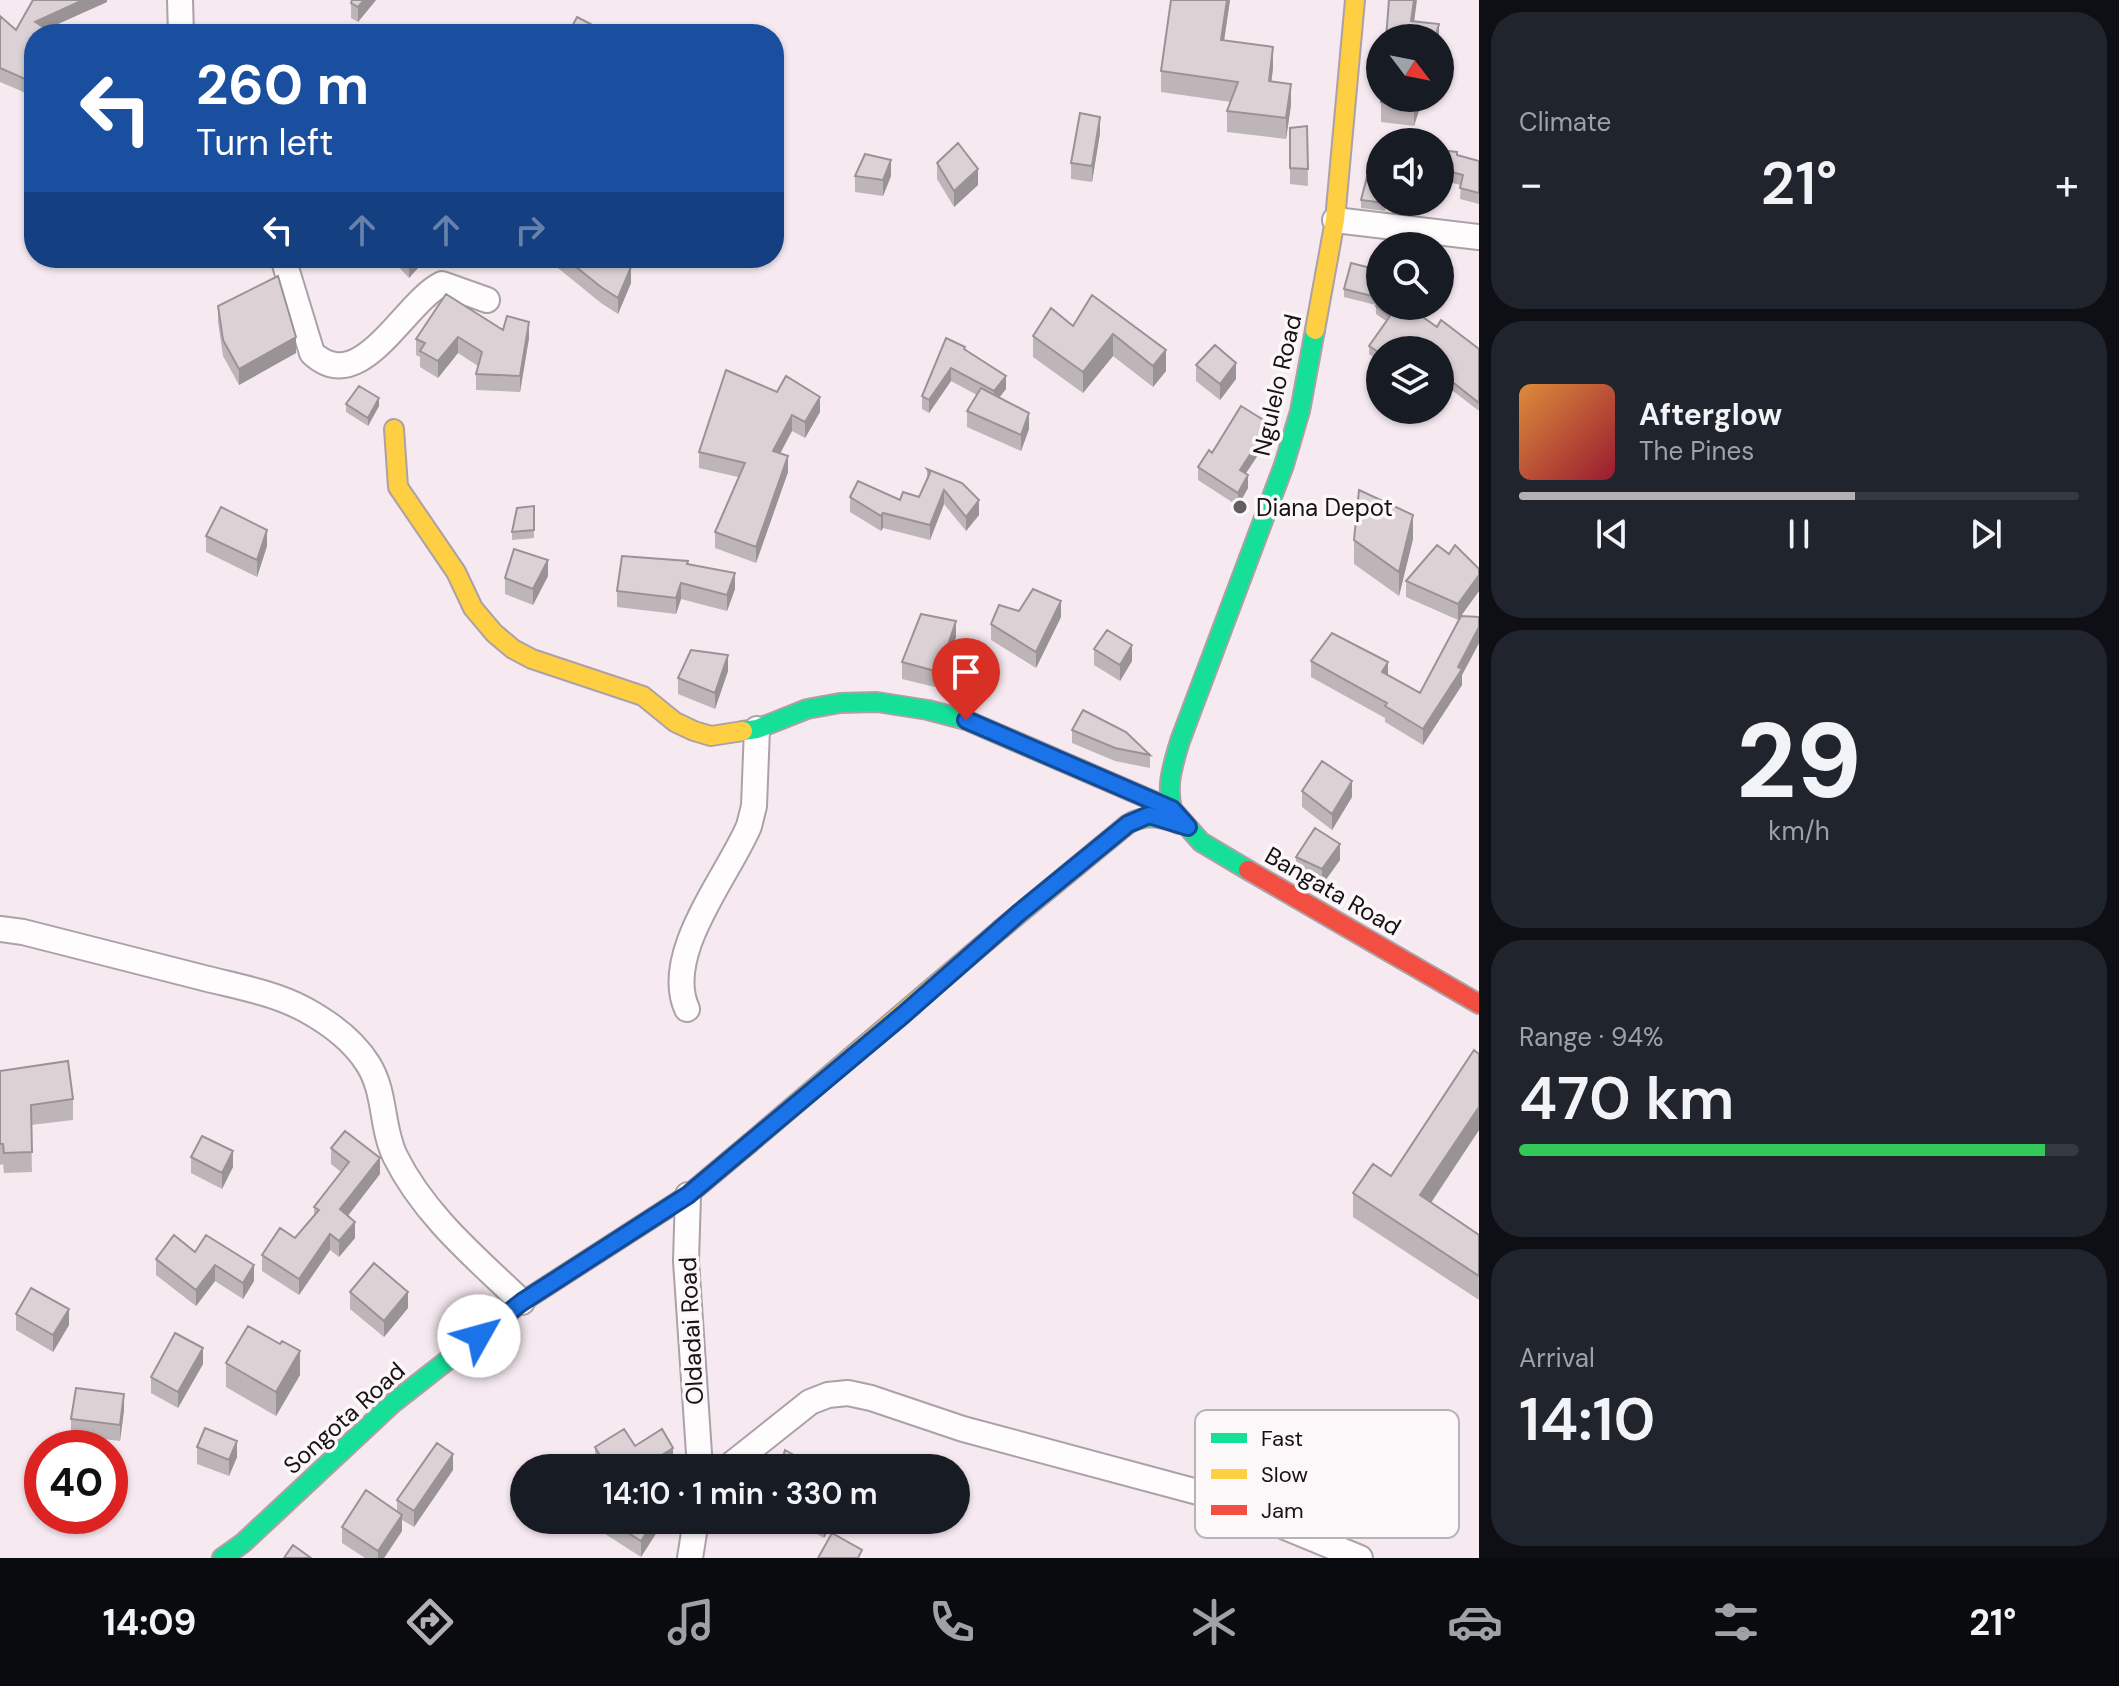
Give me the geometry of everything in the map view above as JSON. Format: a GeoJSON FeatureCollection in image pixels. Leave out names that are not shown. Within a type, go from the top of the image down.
{"type":"FeatureCollection","features":[{"type":"Feature","properties":{"kind":"street"},"geometry":{"type":"LineString","coordinates":[[180,0],[181,24]]}},
{"type":"Feature","properties":{"kind":"street","name":"Ngulelo Road"},"geometry":{"type":"LineString","coordinates":[[1172,809],[1168,792],[1170,774],[1180,741],[1284,465],[1300,411],[1335,220],[1355,0]]}},
{"type":"Feature","properties":{"kind":"street"},"geometry":{"type":"LineString","coordinates":[[1335,220],[1479,237]]}},
{"type":"Feature","properties":{"kind":"street"},"geometry":{"type":"LineString","coordinates":[[286,268],[312,353],[331,366],[362,360],[378,348],[398,322],[442,284],[487,300]]}},
{"type":"Feature","properties":{"kind":"street"},"geometry":{"type":"LineString","coordinates":[[394,429],[398,487],[456,572],[473,608],[494,633],[513,649],[532,659],[643,696],[675,722],[711,736],[757,729],[807,709],[840,703],[877,702],[928,710],[966,720],[1172,809]]}},
{"type":"Feature","properties":{"kind":"street"},"geometry":{"type":"LineString","coordinates":[[687,1009],[680,986],[690,942],[749,826],[754,806],[757,729]]}},
{"type":"Feature","properties":{"kind":"street","name":"Bangata Road"},"geometry":{"type":"LineString","coordinates":[[1172,809],[1201,842],[1479,1004]]}},
{"type":"Feature","properties":{"kind":"street","name":"Songota Road"},"geometry":{"type":"LineString","coordinates":[[222,1558],[243,1543],[393,1403],[522,1302],[688,1195],[1128,824],[1149,815],[1188,827]]}},
{"type":"Feature","properties":{"kind":"street"},"geometry":{"type":"LineString","coordinates":[[0,929],[23,932],[263,993],[303,1008],[332,1026],[367,1062],[377,1081],[393,1153],[410,1182],[444,1226],[522,1302]]}},
{"type":"Feature","properties":{"kind":"street","name":"Oldadai Road"},"geometry":{"type":"LineString","coordinates":[[688,1195],[686,1261],[699,1454]]}},
{"type":"Feature","properties":{"kind":"street"},"geometry":{"type":"LineString","coordinates":[[745,1454],[810,1402],[828,1395],[848,1393],[963,1429],[1195,1491]]}},
{"type":"Feature","properties":{"kind":"street"},"geometry":{"type":"LineString","coordinates":[[690,1558],[694,1534]]}},
{"type":"Feature","properties":{"kind":"street"},"geometry":{"type":"LineString","coordinates":[[1312,1538],[1360,1558]]}},
{"type":"Feature","properties":{"kind":"building"},"geometry":{"type":"Polygon","coordinates":[[[33,0],[83,0],[35,22],[38,24],[24,24],[24,79],[0,68],[0,16],[16,30],[33,0]]]}},
{"type":"Feature","properties":{"kind":"building"},"geometry":{"type":"Polygon","coordinates":[[[352,0],[364,0],[358,7],[351,3],[352,0]]]}},
{"type":"Feature","properties":{"kind":"building"},"geometry":{"type":"Polygon","coordinates":[[[1171,0],[1227,0],[1221,40],[1273,47],[1269,81],[1291,84],[1286,118],[1227,111],[1238,82],[1161,71],[1171,0]]]}},
{"type":"Feature","properties":{"kind":"building"},"geometry":{"type":"Polygon","coordinates":[[[1389,0],[1414,0],[1411,21],[1439,24],[1387,24],[1389,0]]]}},
{"type":"Feature","properties":{"kind":"building"},"geometry":{"type":"Polygon","coordinates":[[[577,17],[591,24],[573,24],[577,17]]]}},
{"type":"Feature","properties":{"kind":"building"},"geometry":{"type":"Polygon","coordinates":[[[1080,113],[1100,117],[1092,166],[1071,163],[1080,113]]]}},
{"type":"Feature","properties":{"kind":"building"},"geometry":{"type":"Polygon","coordinates":[[[1307,126],[1308,169],[1290,168],[1290,128],[1307,126]]]}},
{"type":"Feature","properties":{"kind":"building"},"geometry":{"type":"Polygon","coordinates":[[[958,143],[978,169],[954,191],[937,163],[958,143]]]}},
{"type":"Feature","properties":{"kind":"building"},"geometry":{"type":"Polygon","coordinates":[[[1454,152],[1479,161],[1479,193],[1460,188],[1463,175],[1454,173],[1454,152]]]}},
{"type":"Feature","properties":{"kind":"building"},"geometry":{"type":"Polygon","coordinates":[[[865,154],[891,160],[883,180],[855,176],[865,154]]]}},
{"type":"Feature","properties":{"kind":"building"},"geometry":{"type":"Polygon","coordinates":[[[1366,181],[1366,201],[1361,200],[1366,181]]]}},
{"type":"Feature","properties":{"kind":"building"},"geometry":{"type":"Polygon","coordinates":[[[1351,263],[1366,267],[1366,294],[1344,289],[1351,263]]]}},
{"type":"Feature","properties":{"kind":"building"},"geometry":{"type":"Polygon","coordinates":[[[577,268],[631,268],[618,298],[577,268]]]}},
{"type":"Feature","properties":{"kind":"building"},"geometry":{"type":"Polygon","coordinates":[[[278,276],[296,337],[239,369],[223,340],[218,306],[278,276]]]}},
{"type":"Feature","properties":{"kind":"building"},"geometry":{"type":"Polygon","coordinates":[[[446,294],[503,330],[507,316],[529,322],[520,376],[476,374],[482,352],[458,337],[438,361],[420,351],[425,343],[416,339],[446,294]]]}},
{"type":"Feature","properties":{"kind":"building"},"geometry":{"type":"Polygon","coordinates":[[[1092,295],[1166,350],[1153,366],[1113,334],[1083,372],[1033,336],[1051,308],[1073,326],[1092,295]]]}},
{"type":"Feature","properties":{"kind":"building"},"geometry":{"type":"Polygon","coordinates":[[[1387,320],[1427,320],[1437,327],[1441,320],[1479,349],[1479,403],[1454,383],[1454,336],[1376,336],[1387,320]]]}},
{"type":"Feature","properties":{"kind":"building"},"geometry":{"type":"Polygon","coordinates":[[[946,338],[965,347],[1006,376],[994,391],[951,368],[929,400],[922,396],[946,338]]]}},
{"type":"Feature","properties":{"kind":"building"},"geometry":{"type":"Polygon","coordinates":[[[1215,345],[1236,363],[1220,384],[1196,365],[1215,345]]]}},
{"type":"Feature","properties":{"kind":"building"},"geometry":{"type":"Polygon","coordinates":[[[726,370],[777,392],[786,376],[820,397],[805,422],[792,415],[773,451],[788,456],[756,547],[715,532],[745,463],[699,452],[726,370]]]}},
{"type":"Feature","properties":{"kind":"building"},"geometry":{"type":"Polygon","coordinates":[[[359,386],[379,398],[368,418],[346,404],[359,386]]]}},
{"type":"Feature","properties":{"kind":"building"},"geometry":{"type":"Polygon","coordinates":[[[981,388],[1029,413],[1021,435],[967,411],[981,388]]]}},
{"type":"Feature","properties":{"kind":"building"},"geometry":{"type":"Polygon","coordinates":[[[1241,406],[1270,424],[1240,470],[1248,475],[1238,493],[1198,467],[1209,450],[1212,453],[1241,406]]]}},
{"type":"Feature","properties":{"kind":"building"},"geometry":{"type":"Polygon","coordinates":[[[927,469],[962,483],[979,500],[966,517],[944,490],[930,525],[883,513],[881,516],[850,497],[858,481],[900,500],[903,492],[919,497],[930,473],[927,469]]]}},
{"type":"Feature","properties":{"kind":"building"},"geometry":{"type":"Polygon","coordinates":[[[1359,490],[1413,515],[1399,572],[1354,540],[1359,490]]]}},
{"type":"Feature","properties":{"kind":"building"},"geometry":{"type":"Polygon","coordinates":[[[534,506],[534,530],[512,532],[517,508],[534,506]]]}},
{"type":"Feature","properties":{"kind":"building"},"geometry":{"type":"Polygon","coordinates":[[[221,507],[267,530],[257,560],[206,536],[221,507]]]}},
{"type":"Feature","properties":{"kind":"building"},"geometry":{"type":"Polygon","coordinates":[[[1437,545],[1449,554],[1455,545],[1479,569],[1479,575],[1458,604],[1406,581],[1437,545]]]}},
{"type":"Feature","properties":{"kind":"building"},"geometry":{"type":"Polygon","coordinates":[[[514,549],[548,560],[533,589],[505,578],[514,549]]]}},
{"type":"Feature","properties":{"kind":"building"},"geometry":{"type":"Polygon","coordinates":[[[622,556],[688,561],[687,564],[735,573],[727,595],[681,583],[676,598],[617,591],[622,556]]]}},
{"type":"Feature","properties":{"kind":"building"},"geometry":{"type":"Polygon","coordinates":[[[1033,589],[1061,601],[1036,652],[991,624],[999,605],[1019,611],[1033,589]]]}},
{"type":"Feature","properties":{"kind":"building"},"geometry":{"type":"Polygon","coordinates":[[[921,614],[956,621],[939,672],[902,662],[921,614]]]}},
{"type":"Feature","properties":{"kind":"building"},"geometry":{"type":"Polygon","coordinates":[[[1461,616],[1479,617],[1479,627],[1458,667],[1462,669],[1423,729],[1385,706],[1387,703],[1311,661],[1332,633],[1388,662],[1382,672],[1420,693],[1461,616]]]}},
{"type":"Feature","properties":{"kind":"building"},"geometry":{"type":"Polygon","coordinates":[[[1107,630],[1132,645],[1120,665],[1094,649],[1107,630]]]}},
{"type":"Feature","properties":{"kind":"building"},"geometry":{"type":"Polygon","coordinates":[[[691,650],[728,655],[715,693],[678,678],[691,650]]]}},
{"type":"Feature","properties":{"kind":"building"},"geometry":{"type":"Polygon","coordinates":[[[1083,710],[1126,732],[1150,755],[1115,748],[1072,730],[1083,710]]]}},
{"type":"Feature","properties":{"kind":"building"},"geometry":{"type":"Polygon","coordinates":[[[1322,761],[1352,781],[1332,814],[1302,791],[1322,761]]]}},
{"type":"Feature","properties":{"kind":"building"},"geometry":{"type":"Polygon","coordinates":[[[1315,828],[1340,844],[1322,869],[1296,857],[1315,828]]]}},
{"type":"Feature","properties":{"kind":"building"},"geometry":{"type":"Polygon","coordinates":[[[1474,1050],[1479,1054],[1479,1107],[1420,1195],[1479,1235],[1479,1276],[1353,1193],[1373,1164],[1391,1176],[1474,1050]]]}},
{"type":"Feature","properties":{"kind":"building"},"geometry":{"type":"Polygon","coordinates":[[[68,1061],[73,1099],[31,1105],[32,1152],[4,1153],[3,1144],[0,1144],[0,1071],[68,1061]]]}},
{"type":"Feature","properties":{"kind":"building"},"geometry":{"type":"Polygon","coordinates":[[[345,1131],[380,1158],[340,1209],[355,1222],[339,1241],[330,1234],[299,1279],[262,1255],[280,1228],[295,1238],[319,1210],[314,1207],[349,1162],[331,1148],[345,1131]]]}},
{"type":"Feature","properties":{"kind":"building"},"geometry":{"type":"Polygon","coordinates":[[[202,1136],[233,1151],[222,1173],[191,1157],[202,1136]]]}},
{"type":"Feature","properties":{"kind":"building"},"geometry":{"type":"Polygon","coordinates":[[[174,1235],[195,1252],[206,1235],[254,1265],[243,1283],[215,1265],[196,1290],[156,1259],[174,1235]]]}},
{"type":"Feature","properties":{"kind":"building"},"geometry":{"type":"Polygon","coordinates":[[[374,1263],[408,1292],[384,1321],[350,1292],[374,1263]]]}},
{"type":"Feature","properties":{"kind":"building"},"geometry":{"type":"Polygon","coordinates":[[[31,1288],[69,1309],[53,1335],[16,1314],[31,1288]]]}},
{"type":"Feature","properties":{"kind":"building"},"geometry":{"type":"Polygon","coordinates":[[[248,1326],[300,1351],[276,1392],[226,1363],[248,1326]]]}},
{"type":"Feature","properties":{"kind":"building"},"geometry":{"type":"Polygon","coordinates":[[[175,1333],[203,1348],[178,1392],[151,1377],[175,1333]]]}},
{"type":"Feature","properties":{"kind":"building"},"geometry":{"type":"Polygon","coordinates":[[[76,1388],[124,1394],[120,1425],[71,1419],[76,1388]]]}},
{"type":"Feature","properties":{"kind":"building"},"geometry":{"type":"Polygon","coordinates":[[[205,1428],[237,1441],[229,1460],[197,1447],[205,1428]]]}},
{"type":"Feature","properties":{"kind":"building"},"geometry":{"type":"Polygon","coordinates":[[[624,1429],[635,1446],[662,1429],[673,1448],[663,1454],[599,1454],[595,1447],[624,1429]]]}},
{"type":"Feature","properties":{"kind":"building"},"geometry":{"type":"Polygon","coordinates":[[[437,1443],[453,1454],[414,1511],[397,1500],[437,1443]]]}},
{"type":"Feature","properties":{"kind":"building"},"geometry":{"type":"Polygon","coordinates":[[[366,1490],[402,1515],[378,1551],[342,1527],[366,1490]]]}},
{"type":"Feature","properties":{"kind":"building"},"geometry":{"type":"Polygon","coordinates":[[[630,1534],[646,1534],[641,1541],[630,1534]]]}},
{"type":"Feature","properties":{"kind":"building"},"geometry":{"type":"Polygon","coordinates":[[[831,1534],[862,1550],[858,1558],[818,1558],[831,1534]]]}},
{"type":"Feature","properties":{"kind":"building"},"geometry":{"type":"Polygon","coordinates":[[[293,1545],[311,1558],[284,1558],[293,1545]]]}},
{"type":"Feature","properties":{"kind":"traffic: fast"},"geometry":{"type":"LineString","coordinates":[[1172,809],[1170,783],[1180,741],[1284,465],[1300,411],[1315,330]]}},
{"type":"Feature","properties":{"kind":"traffic: fast"},"geometry":{"type":"LineString","coordinates":[[743,731],[757,729],[807,709],[840,703],[877,702],[966,720],[1172,809],[1201,842],[1248,870]]}},
{"type":"Feature","properties":{"kind":"traffic: fast"},"geometry":{"type":"LineString","coordinates":[[1001,929],[1128,824],[1153,818],[1179,824]]}},
{"type":"Feature","properties":{"kind":"traffic: fast"},"geometry":{"type":"LineString","coordinates":[[222,1558],[243,1543],[393,1403],[522,1302],[688,1195],[750,1143]]}},
{"type":"Feature","properties":{"kind":"traffic: slow"},"geometry":{"type":"LineString","coordinates":[[1315,330],[1335,220],[1355,0]]}},
{"type":"Feature","properties":{"kind":"traffic: slow"},"geometry":{"type":"LineString","coordinates":[[394,429],[398,487],[456,572],[473,608],[494,633],[513,649],[532,659],[643,696],[675,722],[694,731],[711,736],[743,731]]}},
{"type":"Feature","properties":{"kind":"traffic: slow"},"geometry":{"type":"LineString","coordinates":[[750,1143],[1001,929]]}},
{"type":"Feature","properties":{"kind":"traffic: jam"},"geometry":{"type":"LineString","coordinates":[[1248,870],[1479,1004]]}},
{"type":"Feature","properties":{"kind":"place","name":"Diana Depot"},"geometry":{"type":"Point","coordinates":[1240,507]}},
{"type":"Feature","properties":{"kind":"route"},"geometry":{"type":"LineString","coordinates":[[479,1336],[522,1302],[688,1195],[1128,824],[1149,815],[1188,827],[1172,809],[966,720]]}}]}
